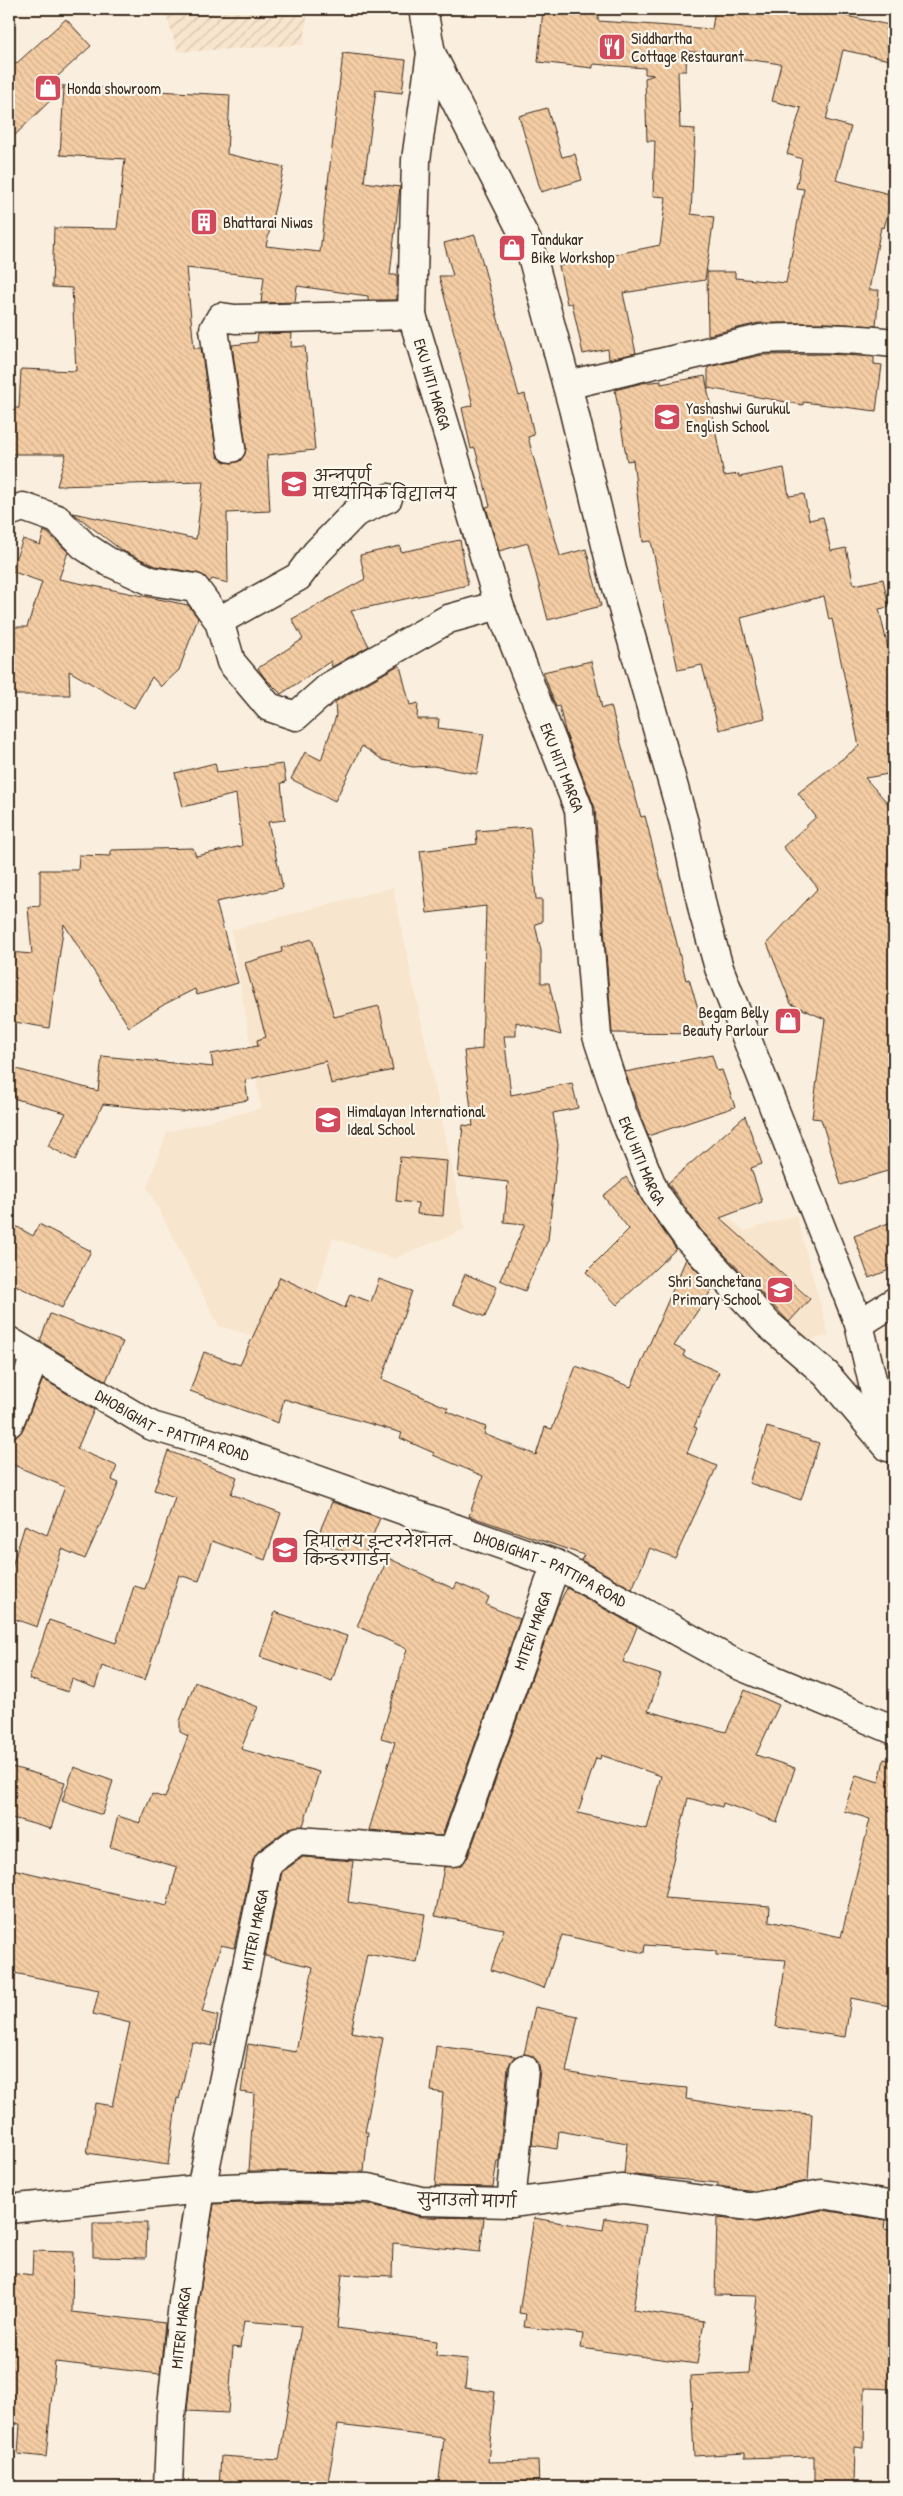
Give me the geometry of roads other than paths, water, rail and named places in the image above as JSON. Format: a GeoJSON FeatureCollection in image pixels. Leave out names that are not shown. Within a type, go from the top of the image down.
{"type":"FeatureCollection","features":[{"type":"Feature","properties":{"kind":"street","name":"EKU HITI MARGA"},"geometry":{"type":"LineString","coordinates":[[423,9],[431,53],[416,160],[412,315],[498,605],[579,810],[597,1036],[623,1115],[655,1193],[689,1240],[768,1324],[826,1374],[891,1454]]}},
{"type":"Feature","properties":{"kind":"street"},"geometry":{"type":"LineString","coordinates":[[431,53],[530,245],[612,570],[684,823],[704,916],[719,968],[859,1324],[891,1454]]}},
{"type":"Feature","properties":{"kind":"street"},"geometry":{"type":"LineString","coordinates":[[231,448],[214,329],[221,317],[235,319],[412,315]]}},
{"type":"Feature","properties":{"kind":"street"},"geometry":{"type":"LineString","coordinates":[[566,385],[760,339],[792,337],[861,339],[894,343]]}},
{"type":"Feature","properties":{"kind":"street"},"geometry":{"type":"LineString","coordinates":[[219,621],[298,577],[317,552],[335,536],[355,513],[388,498]]}},
{"type":"Feature","properties":{"kind":"street"},"geometry":{"type":"LineString","coordinates":[[9,512],[23,507],[57,519],[84,546],[107,561],[151,581],[195,588],[219,621],[231,662],[268,707],[296,716],[330,686],[448,619],[498,605]]}},
{"type":"Feature","properties":{"kind":"street"},"geometry":{"type":"LineString","coordinates":[[859,1324],[894,1302]]}},
{"type":"Feature","properties":{"kind":"street","name":"DHOBIGHAT - PATTIPA ROAD"},"geometry":{"type":"LineString","coordinates":[[9,1340],[152,1426],[230,1449],[556,1564],[736,1664],[894,1730]]}},
{"type":"Feature","properties":{"kind":"street"},"geometry":{"type":"LineString","coordinates":[[9,1423],[35,1357]]}},
{"type":"Feature","properties":{"kind":"street","name":"MITERI MARGA"},"geometry":{"type":"LineString","coordinates":[[168,2487],[171,2416],[183,2303],[201,2189],[268,1863],[298,1841],[453,1852],[556,1564]]}},
{"type":"Feature","properties":{"kind":"street"},"geometry":{"type":"LineString","coordinates":[[511,2203],[524,2069]]}},
{"type":"Feature","properties":{"kind":"street","name":"सुनाउलो मार्गा"},"geometry":{"type":"LineString","coordinates":[[9,2209],[201,2189],[274,2186],[369,2188],[421,2201],[511,2203],[623,2189],[755,2207],[822,2194],[894,2206]]}},
{"type":"Feature","properties":{"kind":"place","name":"Siddhartha Cottage Restaurant"},"geometry":{"type":"Point","coordinates":[612,47]}},
{"type":"Feature","properties":{"kind":"place","name":"Honda showroom"},"geometry":{"type":"Point","coordinates":[48,88]}},
{"type":"Feature","properties":{"kind":"place","name":"Bhattarai Niwas"},"geometry":{"type":"Point","coordinates":[204,222]}},
{"type":"Feature","properties":{"kind":"place","name":"Tandukar Bike Workshop"},"geometry":{"type":"Point","coordinates":[512,248]}},
{"type":"Feature","properties":{"kind":"place","name":"Yashashwi Gurukul English School"},"geometry":{"type":"Point","coordinates":[667,417]}},
{"type":"Feature","properties":{"kind":"place","name":"अन्‍नपूर्ण माध्यामिक विद्यालय"},"geometry":{"type":"Point","coordinates":[294,484]}},
{"type":"Feature","properties":{"kind":"place","name":"Begam Belly Beauty Parlour"},"geometry":{"type":"Point","coordinates":[788,1021]}},
{"type":"Feature","properties":{"kind":"place","name":"Himalayan International Ideal School"},"geometry":{"type":"Point","coordinates":[328,1120]}},
{"type":"Feature","properties":{"kind":"place","name":"Shri Sanchetana Primary School"},"geometry":{"type":"Point","coordinates":[780,1290]}},
{"type":"Feature","properties":{"kind":"place","name":"हिमालय इन्टरनेशनल किन्डरगार्डन"},"geometry":{"type":"Point","coordinates":[285,1550]}}]}
